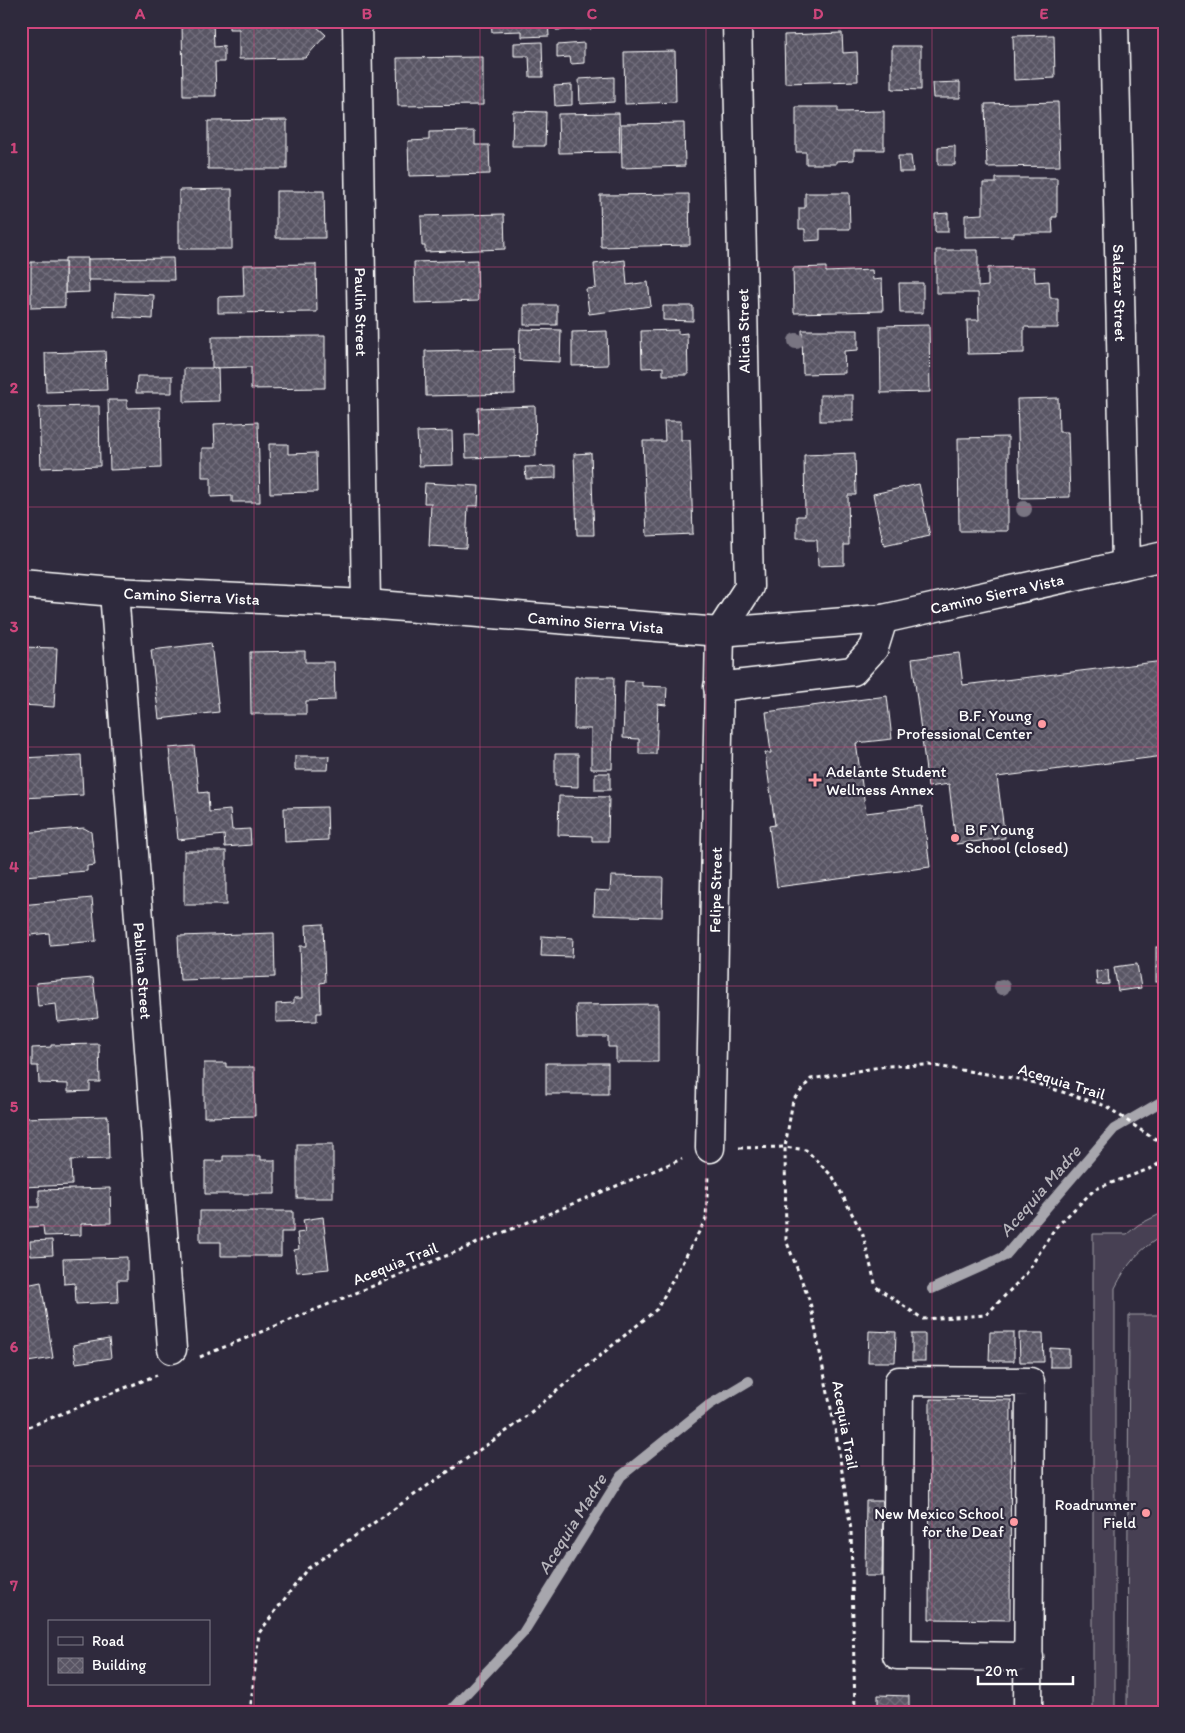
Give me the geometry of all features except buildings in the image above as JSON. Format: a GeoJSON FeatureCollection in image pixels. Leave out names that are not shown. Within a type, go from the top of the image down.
{"type":"FeatureCollection","features":[{"type":"Feature","properties":{"kind":"street","name":"Paulin Street"},"geometry":{"type":"LineString","coordinates":[[357,21],[366,604]]}},
{"type":"Feature","properties":{"kind":"street","name":"Alicia Street"},"geometry":{"type":"LineString","coordinates":[[720,632],[749,587],[737,21]]}},
{"type":"Feature","properties":{"kind":"street","name":"Salazar Street"},"geometry":{"type":"LineString","coordinates":[[1114,21],[1126,564]]}},
{"type":"Feature","properties":{"kind":"street","name":"Camino Sierra Vista"},"geometry":{"type":"LineString","coordinates":[[21,584],[114,592],[366,604],[720,632],[883,619],[1164,556]]}},
{"type":"Feature","properties":{"kind":"street","name":"Pablina Street"},"geometry":{"type":"LineString","coordinates":[[114,592],[184,1354]]}},
{"type":"Feature","properties":{"kind":"street"},"geometry":{"type":"LineString","coordinates":[[718,686],[853,671],[874,648],[883,619]]}},
{"type":"Feature","properties":{"kind":"street","name":"Felipe Street"},"geometry":{"type":"LineString","coordinates":[[710,1148],[720,632]]}},
{"type":"Feature","properties":{"kind":"street"},"geometry":{"type":"LineString","coordinates":[[1028,1712],[1029,1657],[1030,1382],[899,1381],[897,1655],[1029,1657]]}},
{"type":"Feature","properties":{"kind":"path","name":"Acequia Trail"},"geometry":{"type":"LineString","coordinates":[[855,1712],[851,1530],[837,1439],[810,1302],[786,1240],[785,1147],[793,1100],[812,1079],[886,1066],[930,1065],[1025,1080],[1106,1106],[1148,1135],[1164,1143]]}},
{"type":"Feature","properties":{"kind":"path","name":"Acequia Trail"},"geometry":{"type":"LineString","coordinates":[[184,1354],[710,1148],[785,1147]]}},
{"type":"Feature","properties":{"kind":"path"},"geometry":{"type":"LineString","coordinates":[[785,1147],[806,1150],[833,1177],[862,1235],[876,1287],[923,1319],[986,1314],[1026,1274],[1055,1228],[1095,1189],[1152,1168],[1164,1160]]}},
{"type":"Feature","properties":{"kind":"path"},"geometry":{"type":"LineString","coordinates":[[250,1712],[259,1633],[307,1569],[514,1426],[656,1309],[706,1219],[710,1148]]}},
{"type":"Feature","properties":{"kind":"path"},"geometry":{"type":"LineString","coordinates":[[21,1430],[159,1374]]}},
{"type":"Feature","properties":{"kind":"shaded area"},"geometry":{"type":"Polygon","coordinates":[[[1164,1212],[1164,1235],[1148,1245],[1135,1257],[1124,1271],[1115,1288],[1115,1712],[1093,1712],[1093,1234],[1127,1234],[1138,1225],[1164,1212]]]}},
{"type":"Feature","properties":{"kind":"shaded area","name":"Roadrunner Field"},"geometry":{"type":"Polygon","coordinates":[[[1129,1315],[1164,1315],[1164,1712],[1127,1712],[1129,1315]]]}},
{"type":"Feature","properties":{"kind":"waterway","name":"Acequia Madre"},"geometry":{"type":"LineString","coordinates":[[932,1289],[1005,1256],[1114,1129],[1164,1100]]}},
{"type":"Feature","properties":{"kind":"waterway","name":"Acequia Madre"},"geometry":{"type":"LineString","coordinates":[[449,1712],[523,1633],[621,1476],[709,1405],[749,1381]]}},
{"type":"Feature","properties":{"kind":"place","name":"B.F. Young Professional Center"},"geometry":{"type":"Point","coordinates":[1042,724]}},
{"type":"Feature","properties":{"kind":"place","name":"Adelante Student Wellness Annex"},"geometry":{"type":"Point","coordinates":[815,780]}},
{"type":"Feature","properties":{"kind":"place","name":"B F Young School (closed)"},"geometry":{"type":"Point","coordinates":[955,838]}},
{"type":"Feature","properties":{"kind":"place","name":"Roadrunner Field"},"geometry":{"type":"Point","coordinates":[1146,1513]}},
{"type":"Feature","properties":{"kind":"place","name":"New Mexico School for the Deaf"},"geometry":{"type":"Point","coordinates":[1014,1522]}}]}
